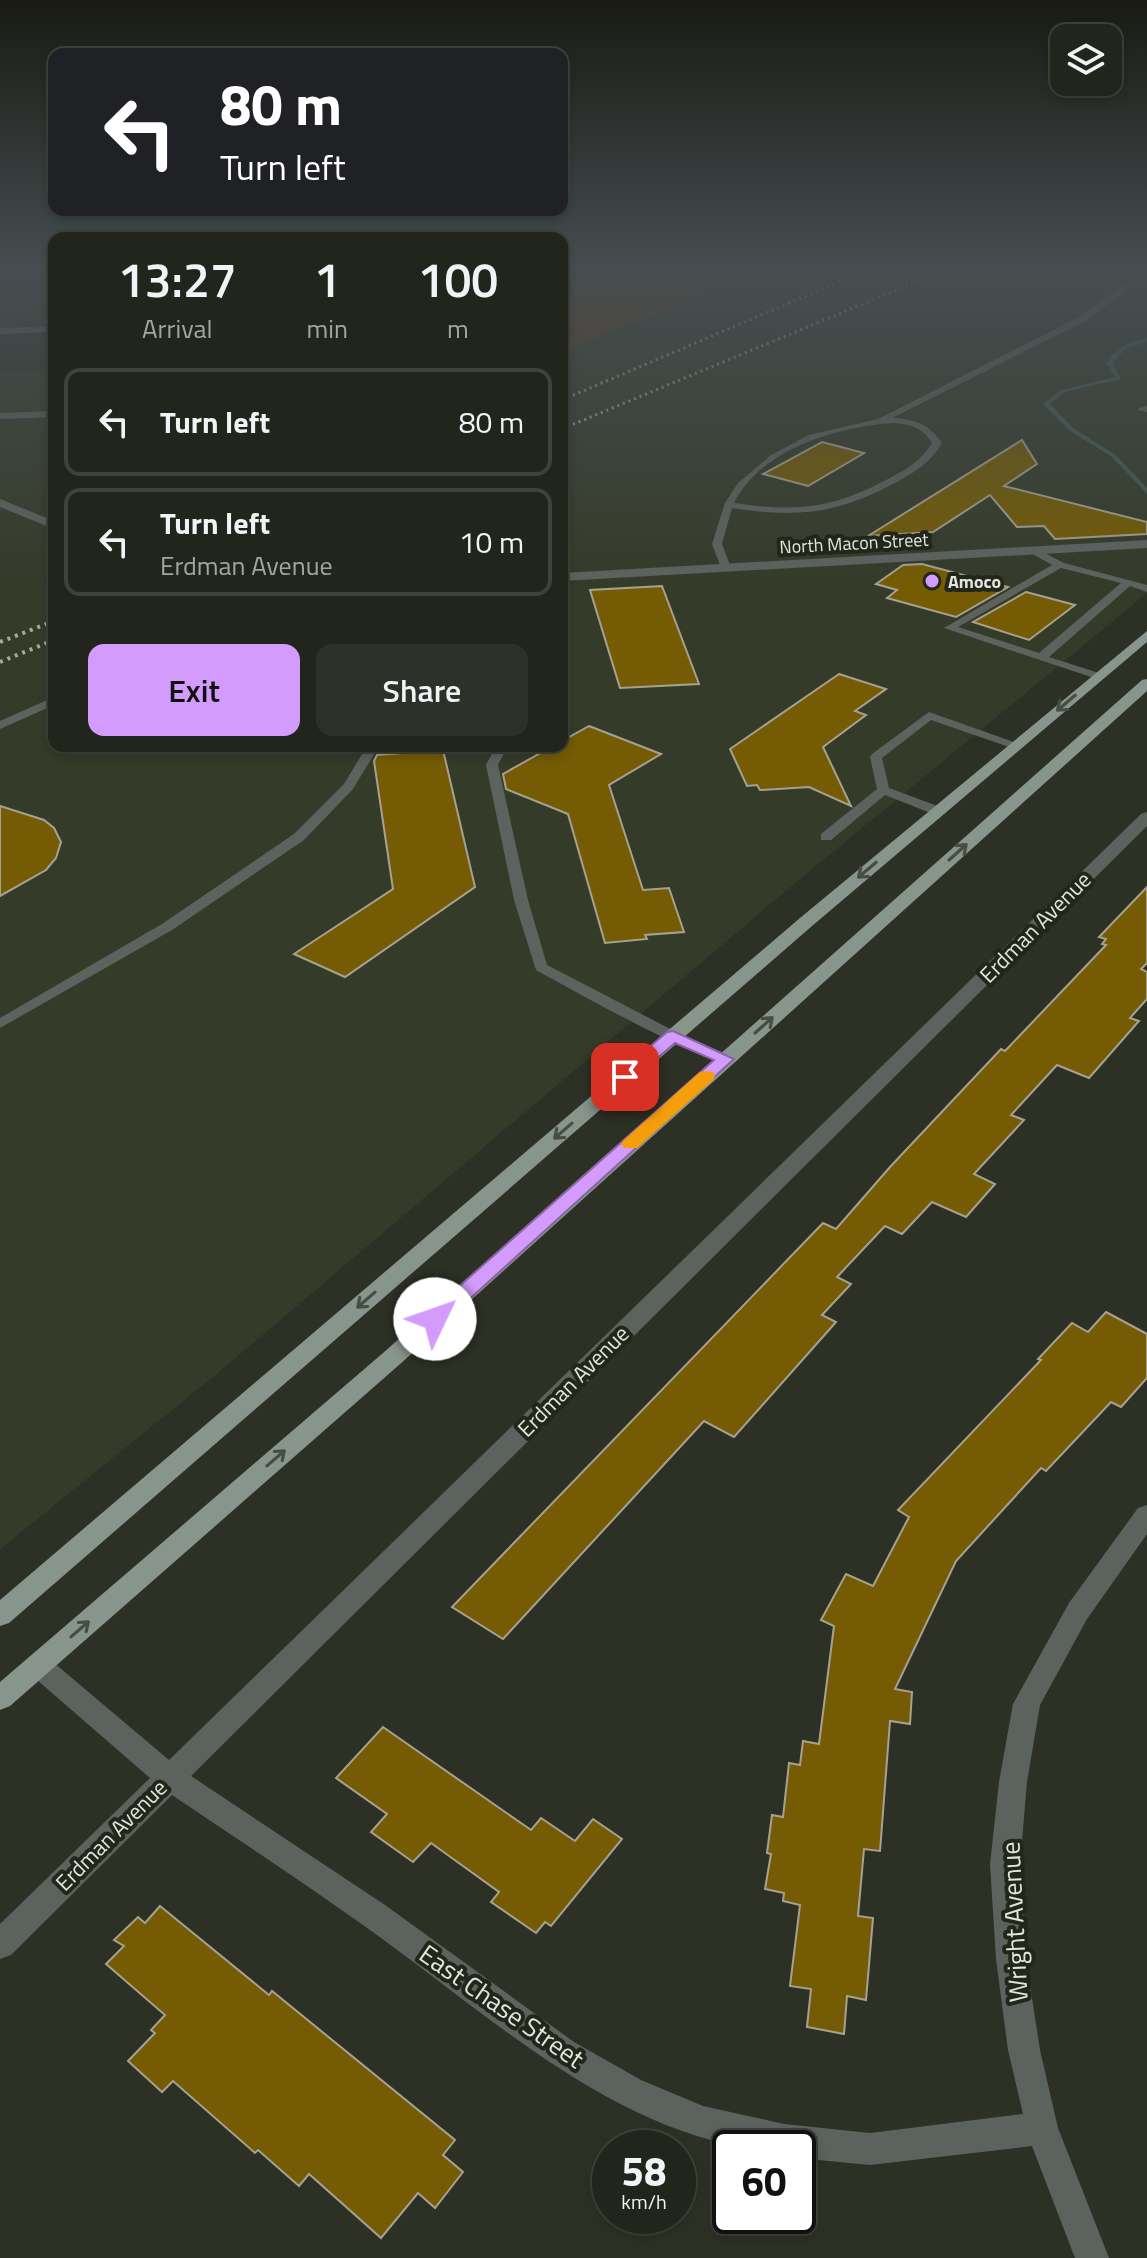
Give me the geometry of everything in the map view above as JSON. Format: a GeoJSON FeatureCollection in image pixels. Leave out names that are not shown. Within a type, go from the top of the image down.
{"type":"FeatureCollection","features":[{"type":"Feature","properties":{"kind":"main road"},"geometry":{"type":"LineString","coordinates":[[0,1615],[673,1036],[1147,635]]}},
{"type":"Feature","properties":{"kind":"main road"},"geometry":{"type":"LineString","coordinates":[[0,1698],[391,1359],[1147,683]]}},
{"type":"Feature","properties":{"kind":"street"},"geometry":{"type":"LineString","coordinates":[[0,416],[48,414]]}},
{"type":"Feature","properties":{"kind":"street"},"geometry":{"type":"LineString","coordinates":[[0,503],[48,523]]}},
{"type":"Feature","properties":{"kind":"street","name":"North Macon Street"},"geometry":{"type":"LineString","coordinates":[[568,577],[1147,544]]}},
{"type":"Feature","properties":{"kind":"street","name":"Erdman Avenue"},"geometry":{"type":"LineString","coordinates":[[0,1945],[1147,817]]}},
{"type":"Feature","properties":{"kind":"street","name":"Wright Avenue"},"geometry":{"type":"LineString","coordinates":[[1092,2258],[1042,2128],[1024,2050],[1011,1959],[1005,1864],[1013,1782],[1027,1704],[1078,1611],[1147,1515]]}},
{"type":"Feature","properties":{"kind":"street","name":"East Chase Street"},"geometry":{"type":"LineString","coordinates":[[38,1665],[170,1778],[374,1915],[563,2053],[630,2091],[703,2122],[784,2140],[870,2149],[1042,2128]]}},
{"type":"Feature","properties":{"kind":"lane"},"geometry":{"type":"LineString","coordinates":[[726,568],[717,544],[735,492],[760,467],[797,442],[880,420],[977,371]]}},
{"type":"Feature","properties":{"kind":"lane"},"geometry":{"type":"LineString","coordinates":[[731,505],[782,513],[841,506],[927,460],[937,443],[929,429],[912,422],[880,420]]}},
{"type":"Feature","properties":{"kind":"lane"},"geometry":{"type":"LineString","coordinates":[[1035,551],[1060,565],[1147,589]]}},
{"type":"Feature","properties":{"kind":"lane"},"geometry":{"type":"LineString","coordinates":[[1060,565],[949,628],[1098,676]]}},
{"type":"Feature","properties":{"kind":"lane"},"geometry":{"type":"LineString","coordinates":[[1041,658],[1129,582]]}},
{"type":"Feature","properties":{"kind":"lane"},"geometry":{"type":"LineString","coordinates":[[0,725],[48,704]]}},
{"type":"Feature","properties":{"kind":"lane"},"geometry":{"type":"LineString","coordinates":[[883,790],[876,757],[929,716],[1016,745]]}},
{"type":"Feature","properties":{"kind":"lane"},"geometry":{"type":"LineString","coordinates":[[0,1024],[167,927],[299,837],[349,786],[369,752]]}},
{"type":"Feature","properties":{"kind":"lane"},"geometry":{"type":"LineString","coordinates":[[499,752],[492,765],[521,900],[541,967],[673,1036],[726,1059]]}},
{"type":"Feature","properties":{"kind":"lane"},"geometry":{"type":"LineString","coordinates":[[883,790],[938,811]]}},
{"type":"Feature","properties":{"kind":"lane"},"geometry":{"type":"LineString","coordinates":[[826,837],[883,790]]}},
{"type":"Feature","properties":{"kind":"shaded area"},"geometry":{"type":"Polygon","coordinates":[[[48,371],[48,752],[568,752],[568,371],[1147,371],[1147,593],[788,889],[219,1372],[0,1549],[0,372],[48,371]]]}},
{"type":"Feature","properties":{"kind":"building"},"geometry":{"type":"Polygon","coordinates":[[[1022,440],[1037,464],[1004,486],[1147,522],[1147,534],[1055,539],[1044,526],[1017,527],[990,495],[933,532],[868,536],[1022,440]]]}},
{"type":"Feature","properties":{"kind":"building"},"geometry":{"type":"Polygon","coordinates":[[[822,442],[864,453],[808,486],[763,474],[822,442]]]}},
{"type":"Feature","properties":{"kind":"building"},"geometry":{"type":"Polygon","coordinates":[[[922,564],[1008,587],[956,617],[887,598],[897,590],[876,584],[903,565],[922,564]]]}},
{"type":"Feature","properties":{"kind":"building"},"geometry":{"type":"Polygon","coordinates":[[[662,586],[699,684],[620,688],[590,590],[662,586]]]}},
{"type":"Feature","properties":{"kind":"building","name":"Amoco"},"geometry":{"type":"Polygon","coordinates":[[[1026,592],[1075,605],[1029,640],[973,622],[1026,592]]]}},
{"type":"Feature","properties":{"kind":"building"},"geometry":{"type":"Polygon","coordinates":[[[839,674],[886,689],[855,711],[866,715],[823,747],[851,806],[809,787],[760,790],[757,785],[747,786],[730,749],[839,674]]]}},
{"type":"Feature","properties":{"kind":"building"},"geometry":{"type":"Polygon","coordinates":[[[589,726],[661,754],[609,785],[643,890],[669,888],[684,932],[645,935],[647,939],[605,943],[568,814],[506,789],[503,774],[542,752],[568,752],[568,738],[589,726]]]}},
{"type":"Feature","properties":{"kind":"building"},"geometry":{"type":"Polygon","coordinates":[[[443,752],[475,887],[345,977],[294,954],[393,889],[374,761],[377,755],[443,752]]]}},
{"type":"Feature","properties":{"kind":"building"},"geometry":{"type":"Polygon","coordinates":[[[0,806],[44,820],[54,828],[61,842],[56,858],[46,870],[0,896],[0,806]]]}},
{"type":"Feature","properties":{"kind":"building"},"geometry":{"type":"Polygon","coordinates":[[[1147,887],[1147,963],[1141,969],[1147,972],[1147,999],[1130,1018],[1139,1021],[1089,1078],[1057,1065],[1011,1115],[1024,1120],[974,1174],[995,1184],[966,1217],[932,1202],[902,1234],[885,1226],[837,1277],[851,1284],[822,1315],[836,1322],[734,1437],[704,1421],[503,1639],[452,1607],[823,1223],[836,1229],[1001,1049],[1005,1051],[1106,945],[1102,944],[1106,939],[1099,937],[1147,887]]]}},
{"type":"Feature","properties":{"kind":"building"},"geometry":{"type":"Polygon","coordinates":[[[1106,1312],[1147,1334],[1147,1378],[1121,1407],[1111,1402],[1046,1471],[1041,1468],[956,1561],[895,1689],[912,1692],[910,1724],[890,1721],[880,1851],[864,1849],[858,1916],[873,1918],[866,2000],[847,1996],[844,2034],[807,2027],[811,1989],[790,1986],[800,1905],[783,1901],[784,1893],[765,1889],[771,1854],[767,1853],[772,1815],[783,1817],[789,1763],[800,1765],[803,1741],[819,1744],[834,1626],[821,1620],[846,1574],[873,1586],[909,1517],[898,1510],[1041,1360],[1038,1359],[1072,1323],[1088,1332],[1106,1312]]]}},
{"type":"Feature","properties":{"kind":"building"},"geometry":{"type":"Polygon","coordinates":[[[383,1727],[531,1830],[541,1818],[575,1841],[593,1819],[622,1839],[551,1926],[545,1922],[536,1933],[491,1902],[499,1892],[431,1843],[413,1862],[371,1832],[387,1814],[336,1778],[383,1727]]]}},
{"type":"Feature","properties":{"kind":"building"},"geometry":{"type":"Polygon","coordinates":[[[160,1906],[269,1995],[272,1991],[455,2140],[443,2155],[463,2172],[435,2208],[418,2193],[381,2238],[309,2174],[299,2186],[258,2150],[255,2153],[173,2081],[162,2092],[128,2061],[155,2033],[151,2030],[165,2015],[106,1964],[124,1946],[114,1940],[138,1917],[145,1923],[160,1906]]]}},
{"type":"Feature","properties":{"kind":"waterway"},"geometry":{"type":"LineString","coordinates":[[1115,371],[1119,378],[1063,391],[1046,404],[1071,429],[1114,456],[1147,492]]}},
{"type":"Feature","properties":{"kind":"railway"},"geometry":{"type":"LineString","coordinates":[[568,397],[629,371]]}},
{"type":"Feature","properties":{"kind":"railway"},"geometry":{"type":"LineString","coordinates":[[568,427],[701,371]]}},
{"type":"Feature","properties":{"kind":"railway"},"geometry":{"type":"LineString","coordinates":[[0,642],[48,623]]}},
{"type":"Feature","properties":{"kind":"railway"},"geometry":{"type":"LineString","coordinates":[[0,662],[48,642]]}},
{"type":"Feature","properties":{"kind":"slow traffic"},"geometry":{"type":"LineString","coordinates":[[631,1144],[707,1076]]}},
{"type":"Feature","properties":{"kind":"place","name":"Amoco"},"geometry":{"type":"Point","coordinates":[932,581]}},
{"type":"Feature","properties":{"kind":"route"},"geometry":{"type":"LineString","coordinates":[[435,1319],[726,1059],[673,1036],[625,1077]]}}]}
